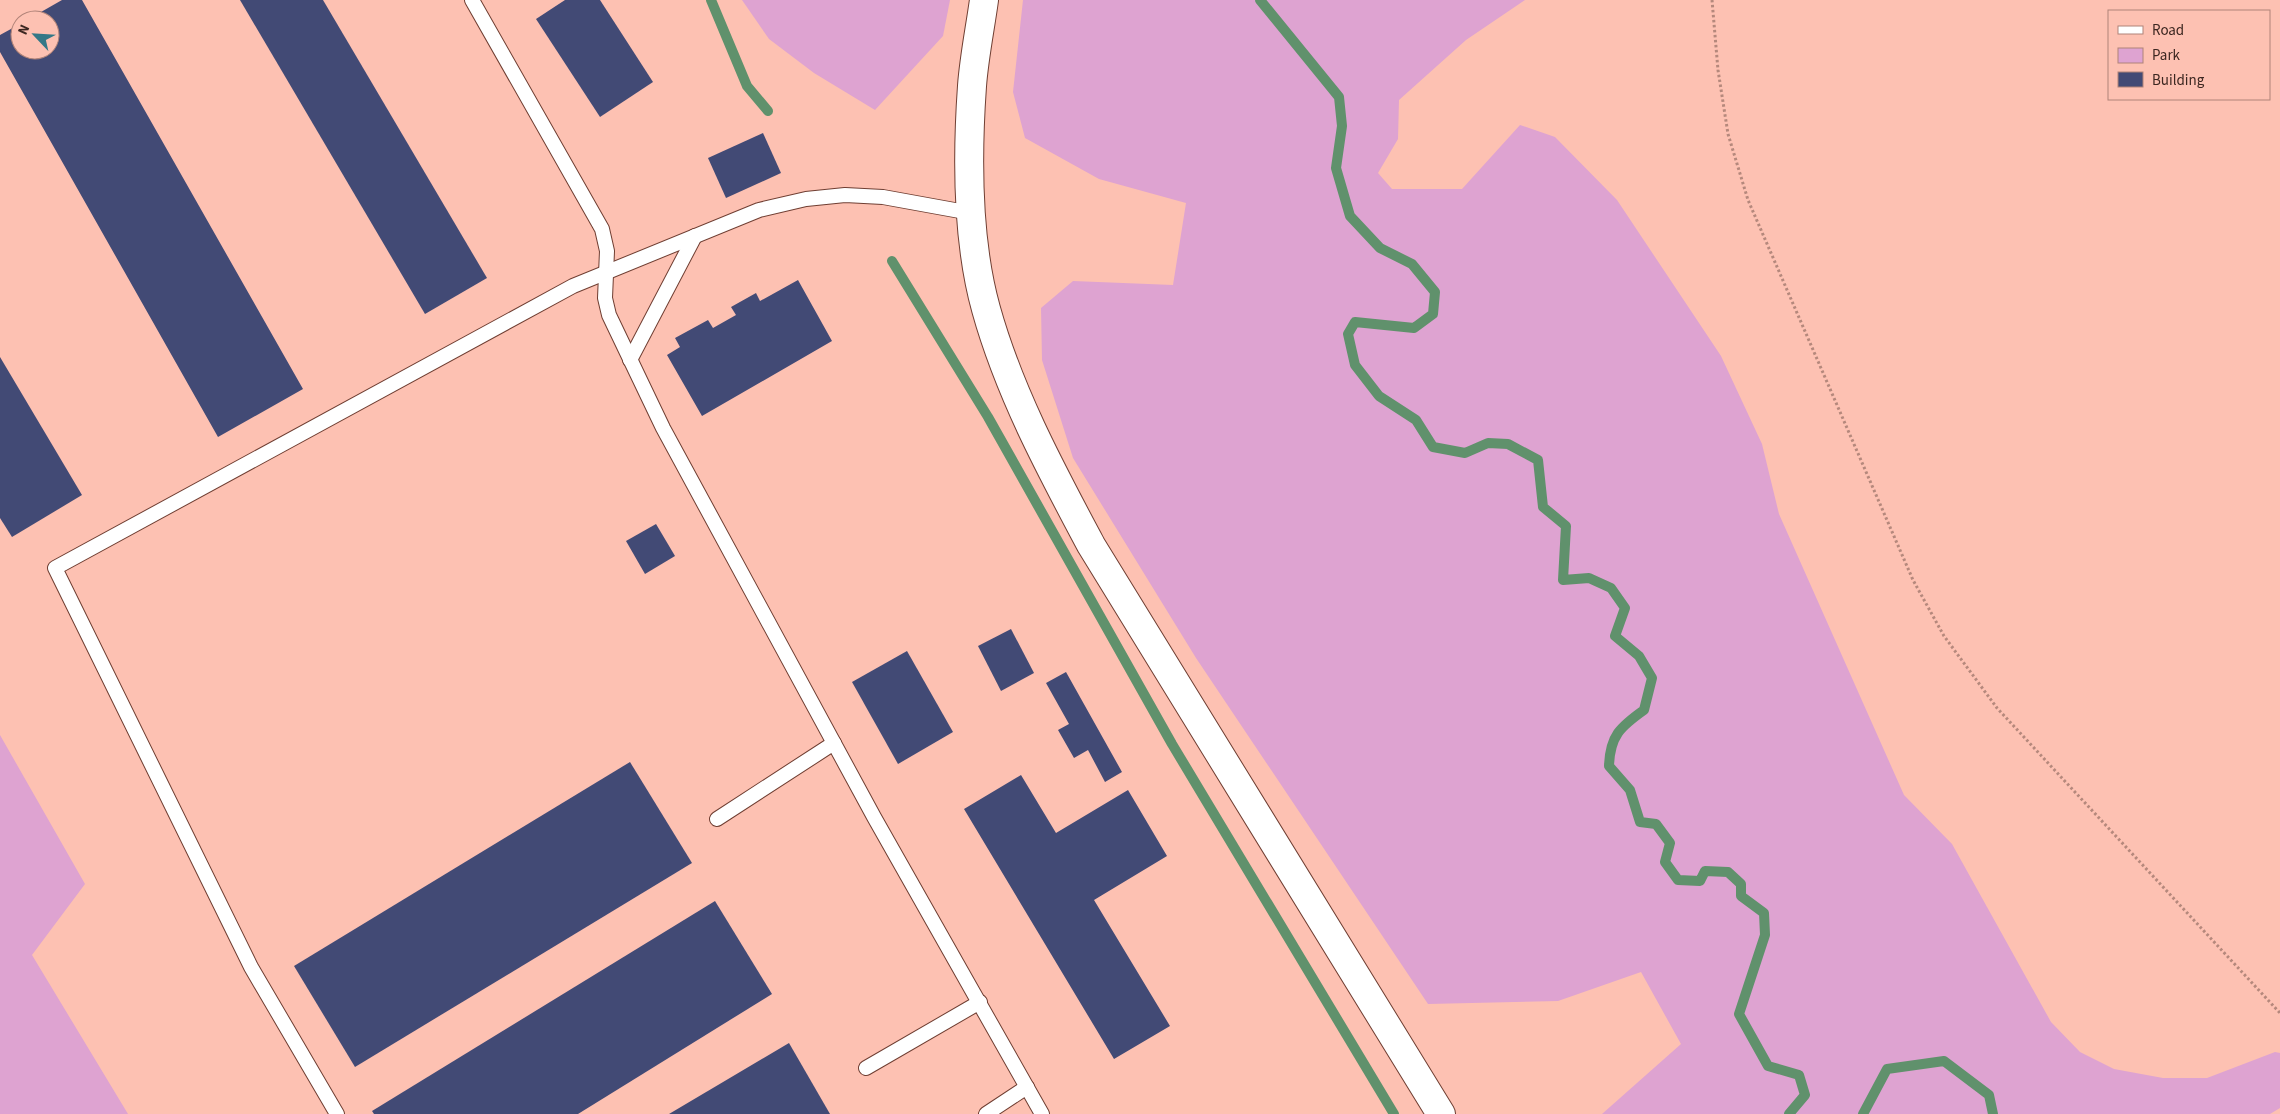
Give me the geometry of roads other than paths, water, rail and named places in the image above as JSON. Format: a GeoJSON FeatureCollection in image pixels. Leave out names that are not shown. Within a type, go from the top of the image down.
{"type":"FeatureCollection","features":[{"type":"Feature","properties":{"kind":"street"},"geometry":{"type":"LineString","coordinates":[[984,0],[972,85],[970,146],[972,213],[977,263],[986,309],[1012,384],[1048,466],[1091,545],[1441,1114]]}},
{"type":"Feature","properties":{"kind":"lane"},"geometry":{"type":"LineString","coordinates":[[472,0],[602,229],[607,251],[605,298],[609,316],[663,428],[834,743],[1042,1114]]}},
{"type":"Feature","properties":{"kind":"lane"},"geometry":{"type":"LineString","coordinates":[[338,1114],[251,967],[55,568],[574,286],[759,210],[806,199],[845,195],[882,197],[972,213]]}},
{"type":"Feature","properties":{"kind":"lane"},"geometry":{"type":"LineString","coordinates":[[630,360],[695,236]]}},
{"type":"Feature","properties":{"kind":"lane"},"geometry":{"type":"LineString","coordinates":[[717,819],[834,743]]}},
{"type":"Feature","properties":{"kind":"lane"},"geometry":{"type":"LineString","coordinates":[[866,1068],[980,1002]]}},
{"type":"Feature","properties":{"kind":"lane"},"geometry":{"type":"LineString","coordinates":[[986,1114],[1027,1087]]}},
{"type":"Feature","properties":{"kind":"waterway"},"geometry":{"type":"LineString","coordinates":[[711,0],[747,86],[768,111]]}},
{"type":"Feature","properties":{"kind":"waterway"},"geometry":{"type":"LineString","coordinates":[[1260,0],[1339,97],[1342,126],[1336,168],[1350,216],[1380,248],[1412,264],[1435,292],[1433,314],[1414,328],[1355,322],[1348,334],[1355,365],[1379,396],[1416,420],[1433,447],[1465,453],[1488,443],[1508,444],[1538,460],[1543,507],[1566,526],[1563,580],[1589,578],[1611,588],[1625,608],[1615,636],[1639,656],[1652,678],[1644,710],[1623,727],[1614,740],[1609,766],[1630,790],[1640,822],[1656,824],[1670,843],[1665,862],[1678,880],[1700,881],[1705,871],[1728,872],[1741,884],[1741,896],[1764,913],[1765,935],[1739,1014],[1768,1066],[1799,1075],[1805,1095],[1789,1114]]}},
{"type":"Feature","properties":{"kind":"waterway"},"geometry":{"type":"LineString","coordinates":[[892,261],[988,417],[1172,744],[1394,1114]]}},
{"type":"Feature","properties":{"kind":"waterway"},"geometry":{"type":"LineString","coordinates":[[1863,1114],[1887,1069],[1944,1061],[1989,1095],[1993,1114]]}}]}
